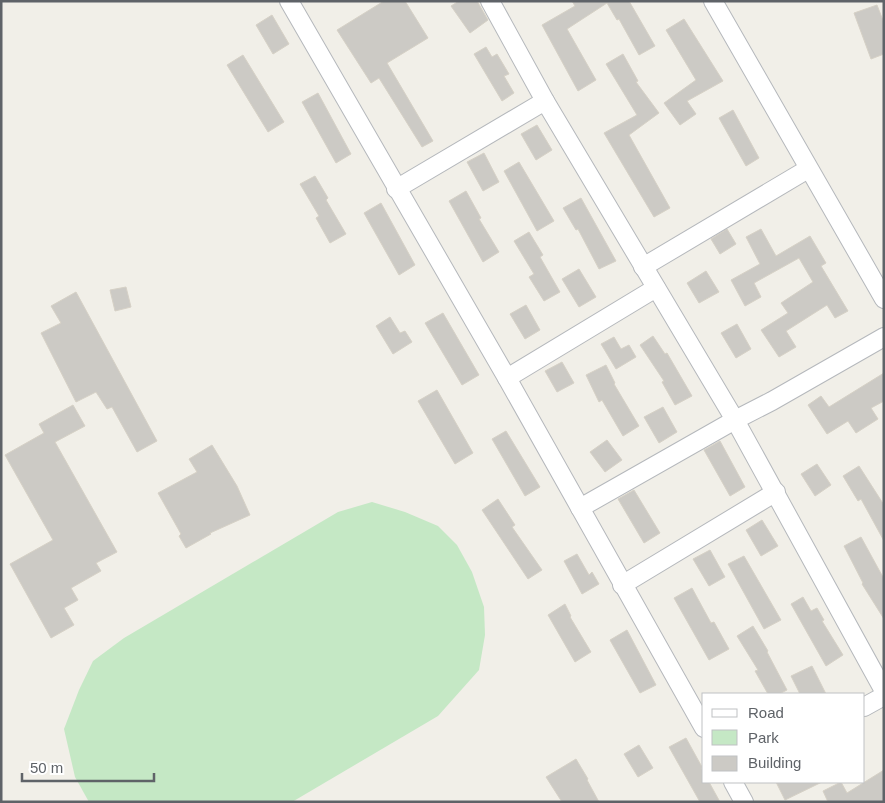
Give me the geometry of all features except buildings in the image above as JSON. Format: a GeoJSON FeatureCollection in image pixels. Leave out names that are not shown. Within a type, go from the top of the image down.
{"type":"FeatureCollection","features":[{"type":"Feature","properties":{"kind":"street"},"geometry":{"type":"LineString","coordinates":[[289,1],[506,378],[702,725]]}},
{"type":"Feature","properties":{"kind":"street"},"geometry":{"type":"LineString","coordinates":[[490,1],[545,100],[735,420],[884,690]]}},
{"type":"Feature","properties":{"kind":"street"},"geometry":{"type":"LineString","coordinates":[[713,1],[884,299]]}},
{"type":"Feature","properties":{"kind":"street"},"geometry":{"type":"LineString","coordinates":[[396,189],[545,100]]}},
{"type":"Feature","properties":{"kind":"street"},"geometry":{"type":"LineString","coordinates":[[643,267],[808,169]]}},
{"type":"Feature","properties":{"kind":"street"},"geometry":{"type":"LineString","coordinates":[[506,378],[656,288]]}},
{"type":"Feature","properties":{"kind":"street"},"geometry":{"type":"LineString","coordinates":[[580,508],[884,337]]}},
{"type":"Feature","properties":{"kind":"street"},"geometry":{"type":"LineString","coordinates":[[622,585],[776,492]]}},
{"type":"Feature","properties":{"kind":"street"},"geometry":{"type":"LineString","coordinates":[[865,706],[884,696]]}},
{"type":"Feature","properties":{"kind":"street"},"geometry":{"type":"LineString","coordinates":[[734,783],[744,802]]}},
{"type":"Feature","properties":{"kind":"green space"},"geometry":{"type":"Polygon","coordinates":[[[372,502],[405,512],[438,526],[457,545],[472,572],[484,607],[485,635],[479,670],[438,716],[292,802],[89,802],[75,777],[64,729],[79,690],[93,661],[124,638],[338,512],[372,502]]]}}]}
